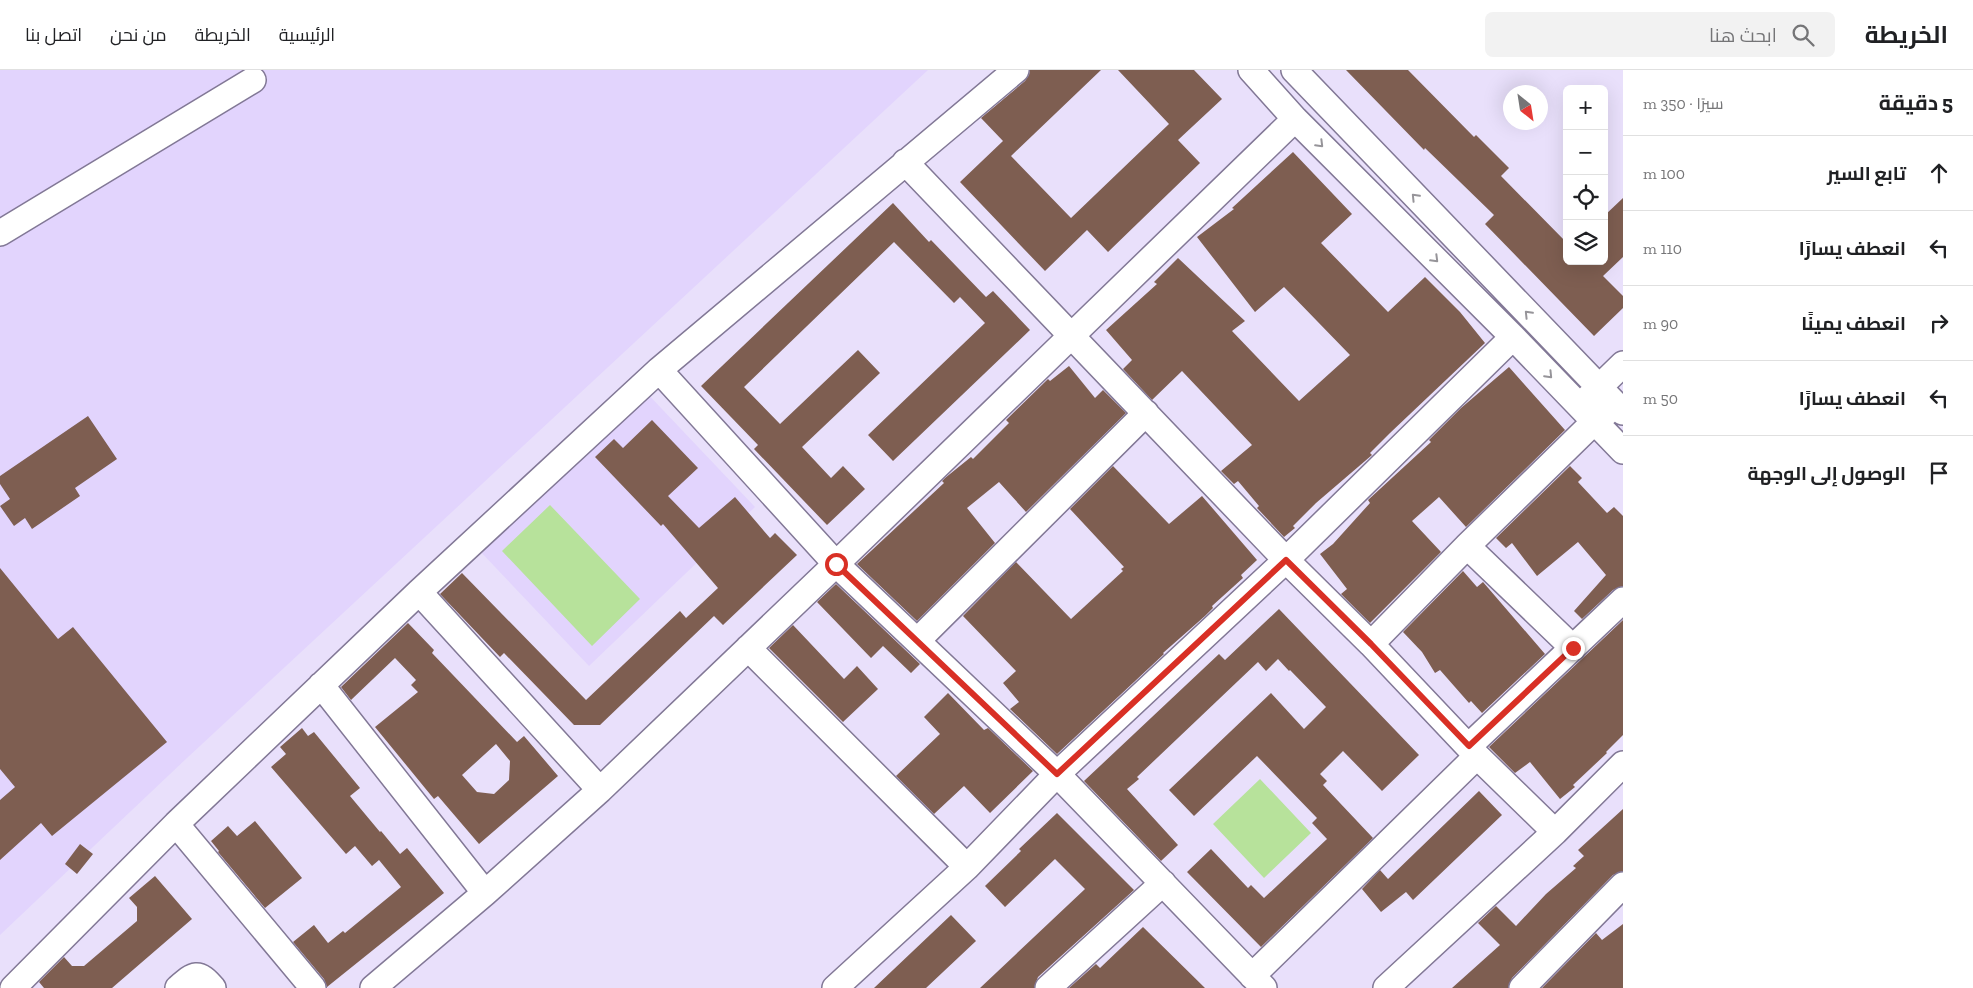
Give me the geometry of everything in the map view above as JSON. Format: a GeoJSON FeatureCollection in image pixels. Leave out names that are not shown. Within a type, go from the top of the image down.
{"type":"FeatureCollection","features":[{"type":"Feature","properties":{"kind":"street"},"geometry":{"type":"LineString","coordinates":[[12,988],[176,824],[321,685],[659,370],[1016,70]]}},
{"type":"Feature","properties":{"kind":"street"},"geometry":{"type":"LineString","coordinates":[[1251,70],[1295,119],[1513,337],[1623,451]]}},
{"type":"Feature","properties":{"kind":"street"},"geometry":{"type":"LineString","coordinates":[[1294,70],[1599,387],[1621,405]]}},
{"type":"Feature","properties":{"kind":"street"},"geometry":{"type":"LineString","coordinates":[[0,233],[253,80]]}},
{"type":"Feature","properties":{"kind":"street"},"geometry":{"type":"LineString","coordinates":[[373,988],[485,893],[600,790],[1295,119]]}},
{"type":"Feature","properties":{"kind":"street"},"geometry":{"type":"LineString","coordinates":[[905,162],[1286,560],[1555,832]]}},
{"type":"Feature","properties":{"kind":"street"},"geometry":{"type":"LineString","coordinates":[[835,988],[967,867],[1057,774],[1286,560],[1513,337]]}},
{"type":"Feature","properties":{"kind":"street"},"geometry":{"type":"LineString","coordinates":[[1371,644],[1466,546],[1587,414],[1599,387],[1623,364]]}},
{"type":"Feature","properties":{"kind":"street"},"geometry":{"type":"LineString","coordinates":[[659,370],[836,564],[1057,774],[1258,982],[1473,751],[1573,648],[1623,600]]}},
{"type":"Feature","properties":{"kind":"street"},"geometry":{"type":"LineString","coordinates":[[1587,414],[1621,405]]}},
{"type":"Feature","properties":{"kind":"street"},"geometry":{"type":"LineString","coordinates":[[917,641],[1146,414]]}},
{"type":"Feature","properties":{"kind":"street"},"geometry":{"type":"LineString","coordinates":[[1466,546],[1573,648]]}},
{"type":"Feature","properties":{"kind":"street"},"geometry":{"type":"LineString","coordinates":[[419,592],[600,790]]}},
{"type":"Feature","properties":{"kind":"street"},"geometry":{"type":"LineString","coordinates":[[748,648],[967,867]]}},
{"type":"Feature","properties":{"kind":"street"},"geometry":{"type":"LineString","coordinates":[[321,685],[485,893]]}},
{"type":"Feature","properties":{"kind":"street"},"geometry":{"type":"LineString","coordinates":[[1386,988],[1555,832],[1623,764]]}},
{"type":"Feature","properties":{"kind":"street"},"geometry":{"type":"LineString","coordinates":[[176,824],[313,988]]}},
{"type":"Feature","properties":{"kind":"street"},"geometry":{"type":"LineString","coordinates":[[1048,988],[1164,883]]}},
{"type":"Feature","properties":{"kind":"street"},"geometry":{"type":"LineString","coordinates":[[1522,988],[1623,886]]}},
{"type":"Feature","properties":{"kind":"street"},"geometry":{"type":"LineString","coordinates":[[178,988],[192,976],[196,975],[205,978],[213,988]]}},
{"type":"Feature","properties":{"kind":"shaded area"},"geometry":{"type":"Polygon","coordinates":[[[0,70],[928,70],[187,758],[0,935],[0,70]]]}},
{"type":"Feature","properties":{"kind":"shaded area"},"geometry":{"type":"Polygon","coordinates":[[[643,389],[755,507],[589,666],[477,548],[643,389]]]}},
{"type":"Feature","properties":{"kind":"green space"},"geometry":{"type":"Polygon","coordinates":[[[550,505],[640,599],[592,646],[502,551],[550,505]]]}},
{"type":"Feature","properties":{"kind":"green space"},"geometry":{"type":"Polygon","coordinates":[[[1260,779],[1311,833],[1264,878],[1213,824],[1260,779]]]}},
{"type":"Feature","properties":{"kind":"building"},"geometry":{"type":"Polygon","coordinates":[[[1030,70],[1101,70],[1011,156],[1071,218],[1169,124],[1118,70],[1194,70],[1222,99],[1178,140],[1200,163],[1108,252],[1087,230],[1045,271],[960,182],[1003,141],[981,118],[1025,81],[1030,70]]]}},
{"type":"Feature","properties":{"kind":"building"},"geometry":{"type":"Polygon","coordinates":[[[1346,70],[1408,70],[1474,137],[1476,135],[1509,168],[1501,176],[1563,239],[1563,265],[1608,265],[1608,212],[1623,198],[1623,257],[1603,276],[1623,296],[1623,308],[1594,336],[1485,224],[1494,215],[1425,148],[1424,150],[1346,70]]]}},
{"type":"Feature","properties":{"kind":"building"},"geometry":{"type":"Polygon","coordinates":[[[1293,152],[1352,214],[1321,243],[1388,312],[1425,277],[1460,312],[1485,343],[1390,433],[1370,453],[1372,455],[1316,503],[1293,526],[1295,528],[1284,537],[1257,508],[1259,506],[1238,481],[1234,484],[1221,471],[1252,445],[1182,371],[1152,400],[1123,369],[1132,360],[1106,330],[1157,284],[1154,282],[1178,258],[1245,321],[1232,331],[1299,401],[1350,355],[1284,287],[1255,312],[1197,237],[1234,209],[1232,208],[1293,152]]]}},
{"type":"Feature","properties":{"kind":"building"},"geometry":{"type":"Polygon","coordinates":[[[893,203],[929,242],[931,240],[986,297],[993,291],[1030,330],[893,461],[868,435],[985,323],[960,297],[954,303],[894,242],[744,387],[780,424],[858,350],[880,373],[802,447],[831,478],[843,466],[865,489],[827,525],[754,449],[758,445],[701,386],[893,203]]]}},
{"type":"Feature","properties":{"kind":"building"},"geometry":{"type":"Polygon","coordinates":[[[1069,366],[1095,398],[1103,390],[1126,413],[1026,512],[999,482],[967,508],[995,543],[917,621],[857,564],[944,483],[942,481],[945,478],[971,457],[973,459],[1009,423],[1006,420],[1048,379],[1050,381],[1069,366]]]}},
{"type":"Feature","properties":{"kind":"building"},"geometry":{"type":"Polygon","coordinates":[[[1509,367],[1565,430],[1466,527],[1439,497],[1412,521],[1441,552],[1370,623],[1341,594],[1347,589],[1320,554],[1333,544],[1370,503],[1368,500],[1431,442],[1429,440],[1461,408],[1509,367]]]}},
{"type":"Feature","properties":{"kind":"building"},"geometry":{"type":"Polygon","coordinates":[[[88,416],[117,459],[75,488],[80,496],[32,529],[25,518],[14,526],[0,506],[10,499],[0,484],[0,476],[88,416]]]}},
{"type":"Feature","properties":{"kind":"building"},"geometry":{"type":"Polygon","coordinates":[[[652,420],[698,468],[668,496],[699,528],[735,497],[770,538],[775,533],[797,555],[723,625],[714,616],[600,725],[574,725],[504,653],[500,657],[440,594],[462,573],[586,700],[680,611],[686,618],[718,588],[663,524],[661,526],[595,457],[614,439],[623,448],[652,420]]]}},
{"type":"Feature","properties":{"kind":"building"},"geometry":{"type":"Polygon","coordinates":[[[1113,466],[1169,524],[1202,496],[1257,560],[1241,575],[1243,578],[1212,606],[1213,608],[1205,616],[1163,653],[1057,754],[1010,709],[1019,702],[1003,683],[1016,671],[963,616],[1016,562],[1071,619],[1123,571],[1121,569],[1124,567],[1070,509],[1113,466]]]}},
{"type":"Feature","properties":{"kind":"building"},"geometry":{"type":"Polygon","coordinates":[[[1570,466],[1582,478],[1578,482],[1607,513],[1614,507],[1623,516],[1623,586],[1613,590],[1582,619],[1574,611],[1606,575],[1578,542],[1537,576],[1512,543],[1506,548],[1496,538],[1570,466]]]}},
{"type":"Feature","properties":{"kind":"building"},"geometry":{"type":"Polygon","coordinates":[[[0,568],[58,639],[73,627],[167,742],[52,836],[41,823],[0,860],[0,800],[15,787],[0,769],[0,568]]]}},
{"type":"Feature","properties":{"kind":"building"},"geometry":{"type":"Polygon","coordinates":[[[1463,571],[1477,587],[1483,582],[1545,654],[1482,713],[1471,701],[1469,703],[1440,670],[1435,673],[1422,652],[1403,632],[1463,571]]]}},
{"type":"Feature","properties":{"kind":"building"},"geometry":{"type":"Polygon","coordinates":[[[836,584],[920,664],[911,673],[883,646],[871,658],[817,602],[836,584]]]}},
{"type":"Feature","properties":{"kind":"building"},"geometry":{"type":"Polygon","coordinates":[[[1279,609],[1419,755],[1382,791],[1343,751],[1320,774],[1327,781],[1323,785],[1373,838],[1261,947],[1187,872],[1211,849],[1248,888],[1251,885],[1264,898],[1327,839],[1312,823],[1317,818],[1257,756],[1194,816],[1169,790],[1271,693],[1304,729],[1326,707],[1290,670],[1278,659],[1266,671],[1258,662],[1137,777],[1139,779],[1127,789],[1178,845],[1161,861],[1084,781],[1219,654],[1225,660],[1279,609]]]}},
{"type":"Feature","properties":{"kind":"building"},"geometry":{"type":"Polygon","coordinates":[[[1623,620],[1623,735],[1573,785],[1575,787],[1560,799],[1530,762],[1515,773],[1489,747],[1623,620]]]}},
{"type":"Feature","properties":{"kind":"building"},"geometry":{"type":"Polygon","coordinates":[[[408,623],[434,650],[432,653],[517,742],[524,736],[558,776],[479,844],[438,796],[434,799],[375,727],[418,692],[411,685],[416,680],[395,658],[351,700],[341,687],[408,623]],[[496,744],[462,775],[477,792],[494,794],[509,780],[510,761],[496,744]]]}},
{"type":"Feature","properties":{"kind":"building"},"geometry":{"type":"Polygon","coordinates":[[[793,625],[844,679],[857,666],[878,689],[843,722],[769,648],[793,625]]]}},
{"type":"Feature","properties":{"kind":"building"},"geometry":{"type":"Polygon","coordinates":[[[948,693],[984,730],[988,728],[1033,771],[990,813],[964,786],[934,814],[896,776],[940,734],[924,717],[948,693]]]}},
{"type":"Feature","properties":{"kind":"building"},"geometry":{"type":"Polygon","coordinates":[[[302,728],[308,736],[314,732],[360,788],[350,796],[380,832],[400,854],[407,848],[444,893],[327,987],[324,979],[293,942],[314,925],[328,943],[343,931],[345,933],[401,887],[379,860],[372,866],[355,846],[346,854],[271,767],[286,754],[280,747],[302,728]]]}},
{"type":"Feature","properties":{"kind":"building"},"geometry":{"type":"Polygon","coordinates":[[[1479,791],[1502,815],[1413,900],[1406,892],[1381,912],[1362,889],[1380,870],[1388,879],[1479,791]]]}},
{"type":"Feature","properties":{"kind":"building"},"geometry":{"type":"Polygon","coordinates":[[[1623,809],[1623,871],[1613,875],[1512,978],[1508,988],[1452,988],[1500,945],[1478,923],[1496,906],[1516,926],[1546,894],[1576,868],[1573,866],[1584,856],[1578,850],[1623,809]]]}},
{"type":"Feature","properties":{"kind":"building"},"geometry":{"type":"Polygon","coordinates":[[[1057,813],[1134,890],[1038,977],[1034,988],[980,988],[1085,889],[1055,859],[1005,907],[985,886],[1021,851],[1019,849],[1057,813]]]}},
{"type":"Feature","properties":{"kind":"building"},"geometry":{"type":"Polygon","coordinates":[[[255,821],[302,878],[265,908],[211,841],[228,826],[237,836],[255,821]]]}},
{"type":"Feature","properties":{"kind":"building"},"geometry":{"type":"Polygon","coordinates":[[[80,844],[93,854],[77,874],[65,864],[80,844]]]}},
{"type":"Feature","properties":{"kind":"building"},"geometry":{"type":"Polygon","coordinates":[[[155,876],[192,919],[112,988],[44,988],[39,982],[64,957],[72,966],[84,966],[137,921],[137,907],[129,898],[155,876]]]}},
{"type":"Feature","properties":{"kind":"building"},"geometry":{"type":"Polygon","coordinates":[[[951,915],[976,941],[926,988],[874,988],[951,915]]]}},
{"type":"Feature","properties":{"kind":"building"},"geometry":{"type":"Polygon","coordinates":[[[1623,924],[1623,988],[1542,988],[1596,933],[1602,940],[1623,924]]]}},
{"type":"Feature","properties":{"kind":"building"},"geometry":{"type":"Polygon","coordinates":[[[1143,927],[1205,988],[1069,988],[1096,964],[1100,968],[1143,927]]]}},
{"type":"Feature","properties":{"kind":"route"},"geometry":{"type":"LineString","coordinates":[[836,564],[1057,774],[1286,560],[1371,644],[1469,746],[1573,648]]}}]}
